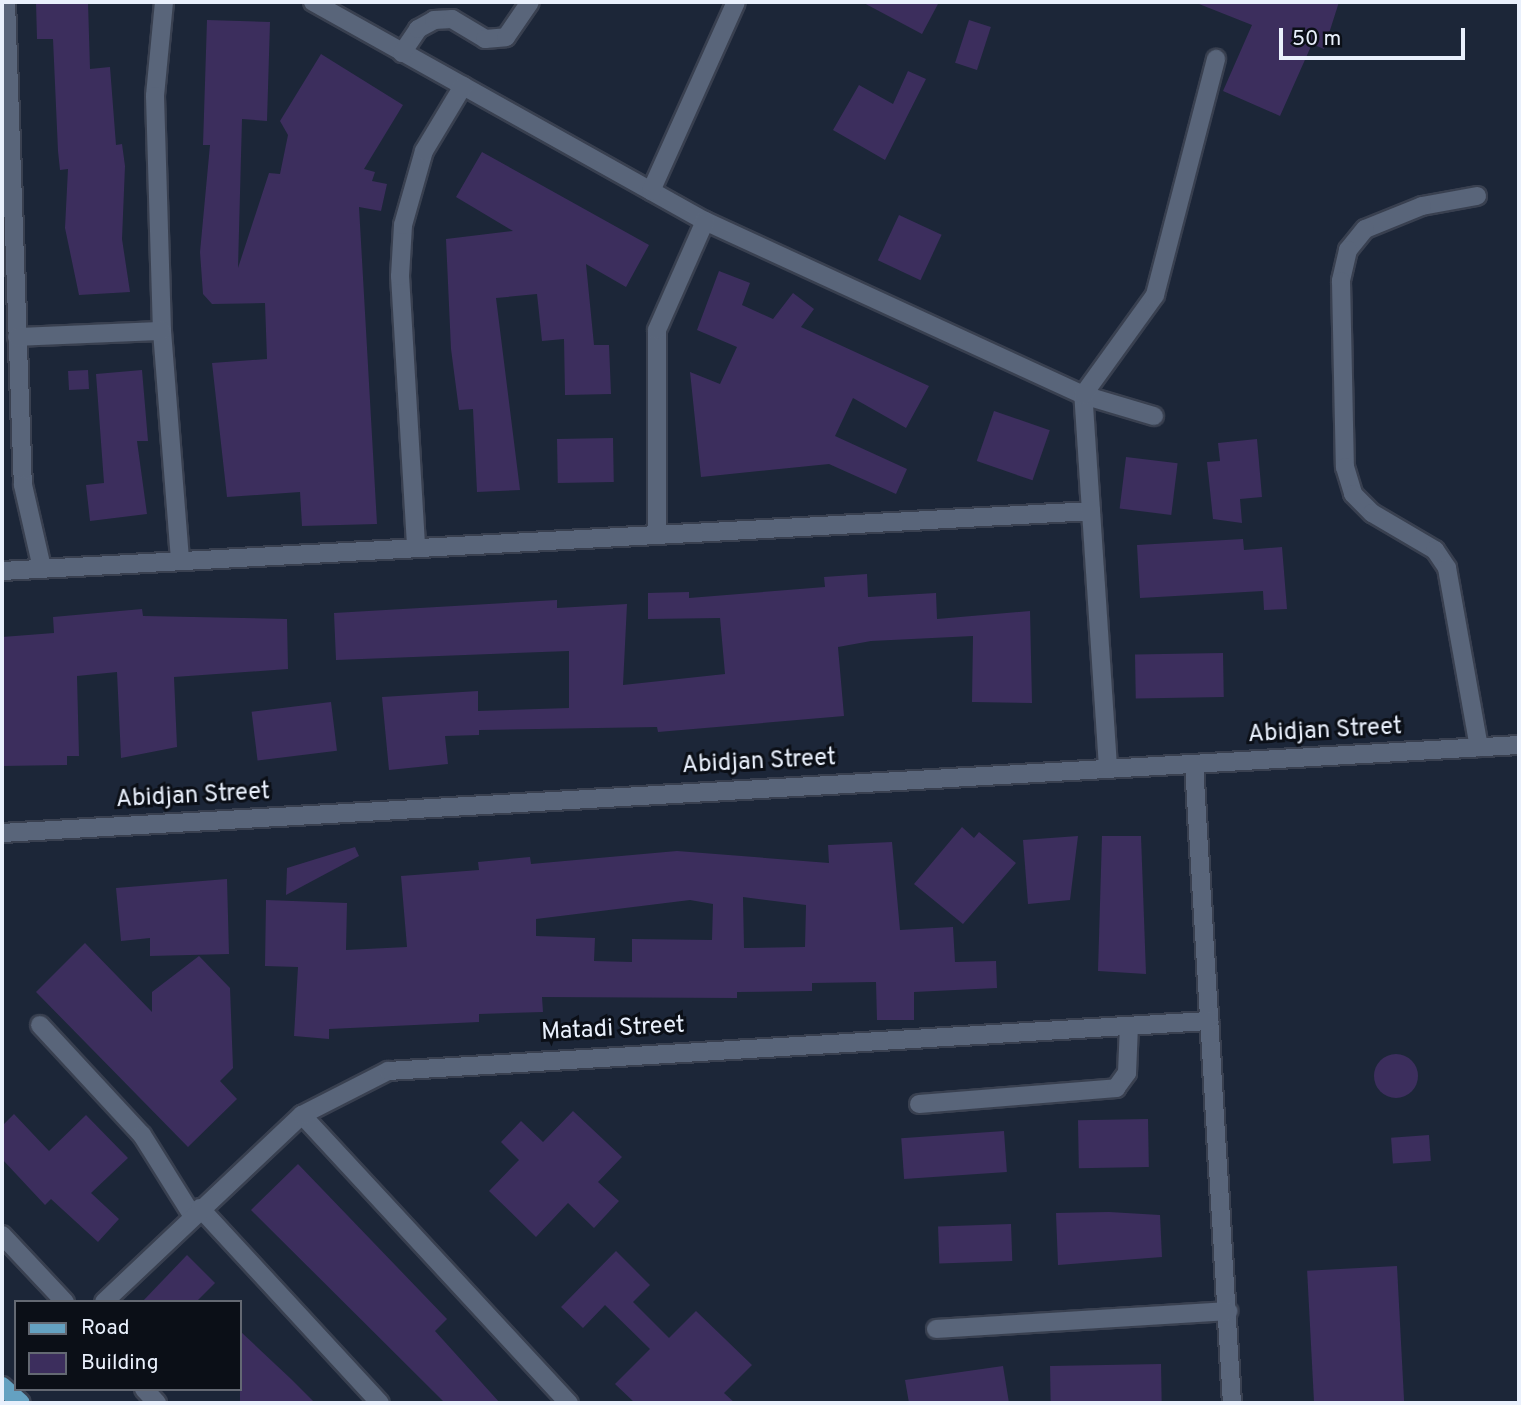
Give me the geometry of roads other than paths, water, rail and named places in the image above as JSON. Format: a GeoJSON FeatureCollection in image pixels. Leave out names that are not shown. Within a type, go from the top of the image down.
{"type":"FeatureCollection","features":[{"type":"Feature","properties":{"kind":"main road"},"geometry":{"type":"LineString","coordinates":[[2,1386],[21,1403]]}},
{"type":"Feature","properties":{"kind":"street"},"geometry":{"type":"LineString","coordinates":[[6,2],[23,485],[42,568]]}},
{"type":"Feature","properties":{"kind":"street"},"geometry":{"type":"LineString","coordinates":[[164,2],[155,96],[162,331],[180,558]]}},
{"type":"Feature","properties":{"kind":"street"},"geometry":{"type":"LineString","coordinates":[[313,2],[705,221],[1083,395],[1154,416]]}},
{"type":"Feature","properties":{"kind":"street"},"geometry":{"type":"LineString","coordinates":[[402,53],[418,29],[434,20],[452,19],[485,38],[506,37],[530,2]]}},
{"type":"Feature","properties":{"kind":"street"},"geometry":{"type":"LineString","coordinates":[[651,191],[736,2]]}},
{"type":"Feature","properties":{"kind":"street"},"geometry":{"type":"LineString","coordinates":[[1108,767],[1083,395],[1154,295],[1216,59]]}},
{"type":"Feature","properties":{"kind":"street"},"geometry":{"type":"LineString","coordinates":[[416,545],[400,276],[403,225],[424,151],[463,86]]}},
{"type":"Feature","properties":{"kind":"street"},"geometry":{"type":"LineString","coordinates":[[1477,196],[1422,206],[1365,229],[1348,250],[1341,281],[1345,467],[1353,494],[1372,513],[1435,550],[1447,568],[1479,747]]}},
{"type":"Feature","properties":{"kind":"street"},"geometry":{"type":"LineString","coordinates":[[657,532],[657,330],[705,221]]}},
{"type":"Feature","properties":{"kind":"street"},"geometry":{"type":"LineString","coordinates":[[17,337],[162,331]]}},
{"type":"Feature","properties":{"kind":"street"},"geometry":{"type":"LineString","coordinates":[[2,571],[180,558],[1091,511]]}},
{"type":"Feature","properties":{"kind":"street","name":"Abidjan Street"},"geometry":{"type":"LineString","coordinates":[[2,833],[1519,745]]}},
{"type":"Feature","properties":{"kind":"street"},"geometry":{"type":"LineString","coordinates":[[1194,764],[1232,1403]]}},
{"type":"Feature","properties":{"kind":"street","name":"Matadi Street"},"geometry":{"type":"LineString","coordinates":[[106,1300],[196,1211],[302,1115],[354,1084],[422,1065],[1209,1021]]}},
{"type":"Feature","properties":{"kind":"street"},"geometry":{"type":"LineString","coordinates":[[40,1024],[142,1135],[196,1211],[380,1403]]}},
{"type":"Feature","properties":{"kind":"street"},"geometry":{"type":"LineString","coordinates":[[919,1104],[1116,1088],[1126,1073],[1129,1026]]}},
{"type":"Feature","properties":{"kind":"street"},"geometry":{"type":"LineString","coordinates":[[302,1115],[569,1403]]}},
{"type":"Feature","properties":{"kind":"street"},"geometry":{"type":"LineString","coordinates":[[2,1235],[63,1300]]}},
{"type":"Feature","properties":{"kind":"street"},"geometry":{"type":"LineString","coordinates":[[936,1329],[1227,1311]]}}]}
